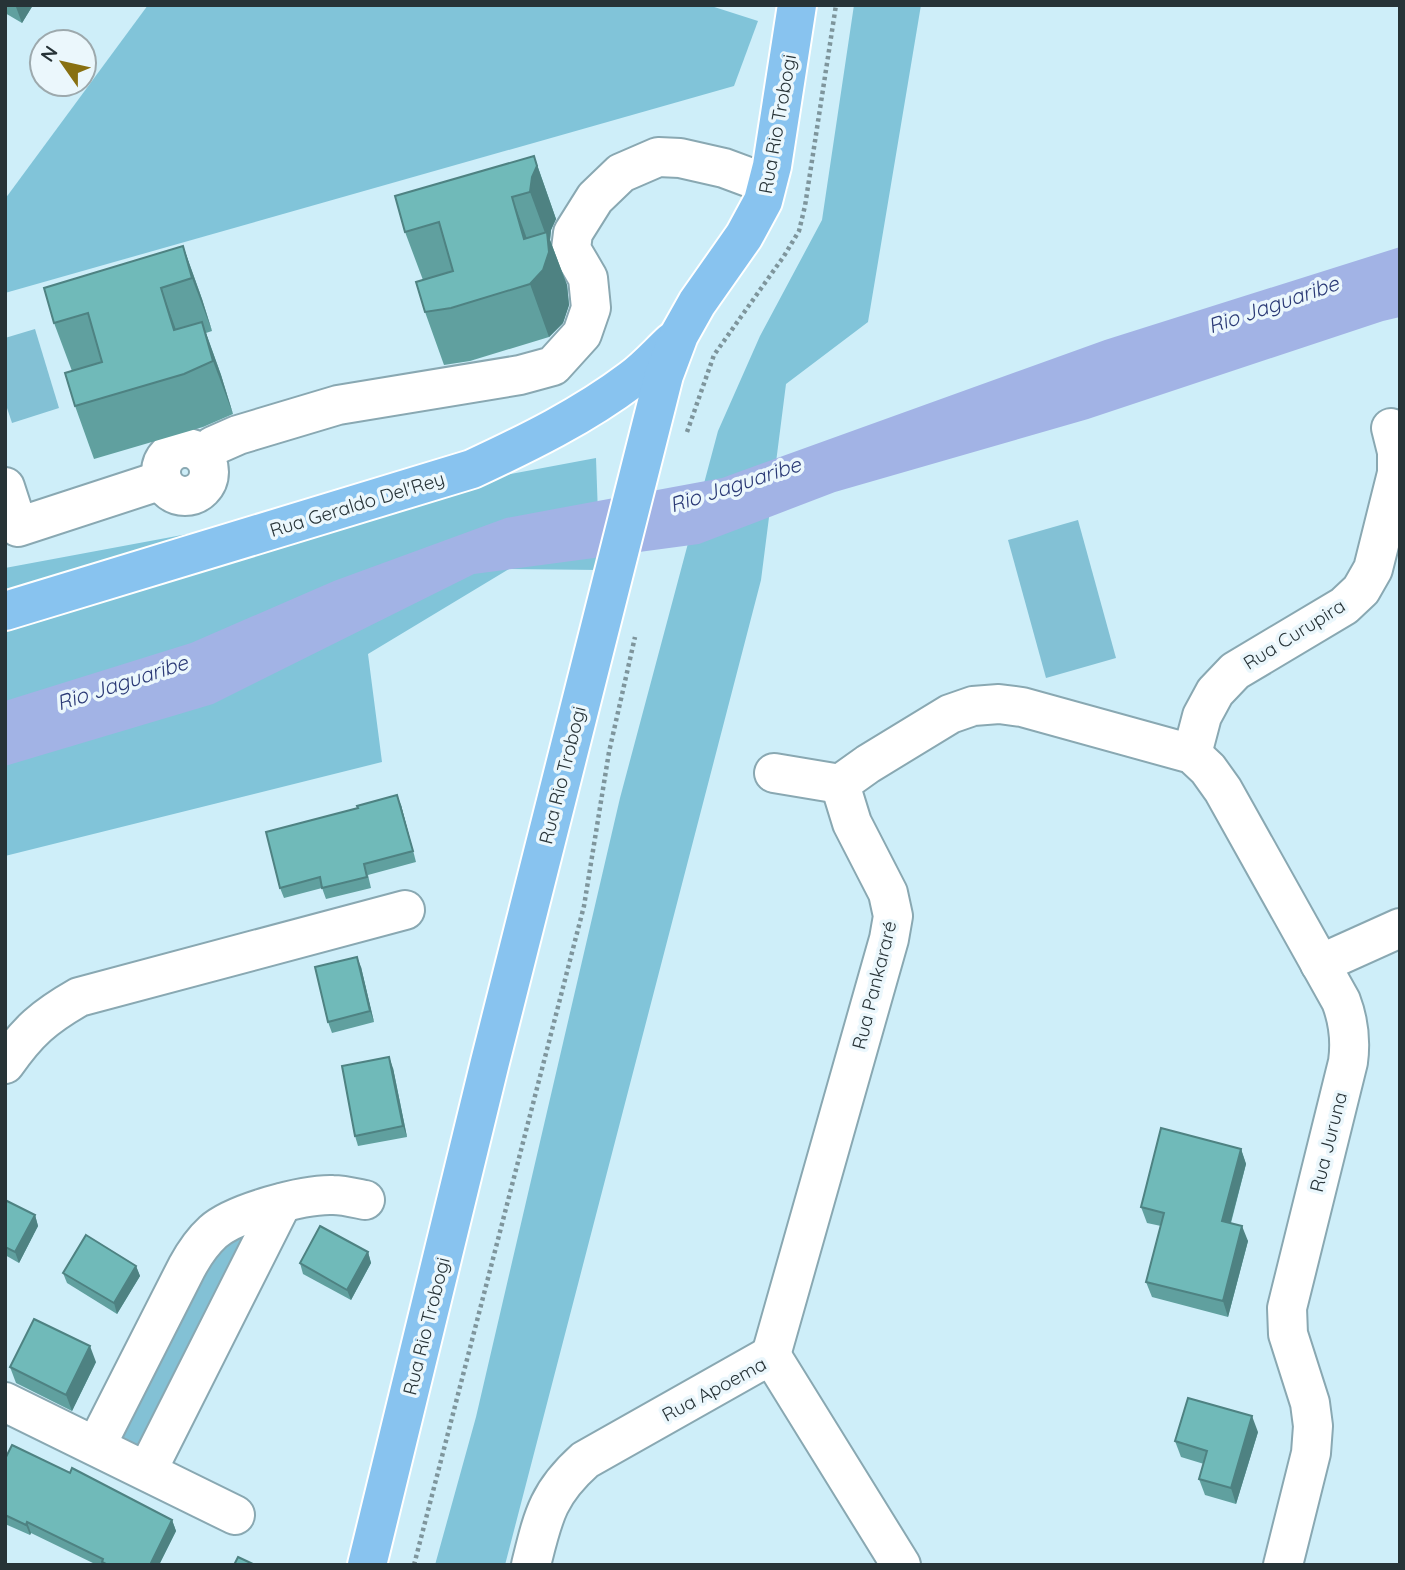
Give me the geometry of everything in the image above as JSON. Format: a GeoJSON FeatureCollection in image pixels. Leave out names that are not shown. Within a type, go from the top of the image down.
{"type":"FeatureCollection","features":[{"type":"Feature","properties":{"kind":"main road","name":"Rua Rio Trobogi"},"geometry":{"type":"LineString","coordinates":[[367,1565],[490,1062],[664,375],[679,335],[697,303],[744,236],[763,201],[772,166],[797,5]]}},
{"type":"Feature","properties":{"kind":"main road","name":"Rua Geraldo Del'Rey"},"geometry":{"type":"LineString","coordinates":[[5,611],[472,469],[536,439],[589,409],[634,377],[679,335]]}},
{"type":"Feature","properties":{"kind":"main road"},"geometry":{"type":"LineString","coordinates":[[343,1565],[393,1461]]}},
{"type":"Feature","properties":{"kind":"street"},"geometry":{"type":"LineString","coordinates":[[5,487],[18,527],[162,480],[163,461],[178,449],[196,450],[204,456],[213,446],[238,435],[338,405],[520,375],[553,366],[582,334],[591,307],[588,278],[570,249],[573,233],[595,198],[621,173],[658,157],[680,158],[724,168],[767,184]]}},
{"type":"Feature","properties":{"kind":"street","name":"Rua Curupira"},"geometry":{"type":"LineString","coordinates":[[1192,754],[1202,716],[1215,692],[1235,671],[1344,606],[1361,590],[1373,569],[1396,473],[1397,452],[1391,428]]}},
{"type":"Feature","properties":{"kind":"street"},"geometry":{"type":"LineString","coordinates":[[774,773],[840,784],[950,714],[973,706],[999,704],[1022,707],[1192,754]]}},
{"type":"Feature","properties":{"kind":"street","name":"Rua Juruna"},"geometry":{"type":"LineString","coordinates":[[1192,754],[1208,769],[1223,790],[1348,1017],[1348,1062],[1287,1308],[1288,1334],[1310,1403],[1313,1426],[1311,1453],[1283,1565]]}},
{"type":"Feature","properties":{"kind":"street","name":"Rua Pankararé"},"geometry":{"type":"LineString","coordinates":[[771,1355],[889,939],[893,916],[888,893],[852,823],[840,784]]}},
{"type":"Feature","properties":{"kind":"street"},"geometry":{"type":"LineString","coordinates":[[5,1064],[24,1038],[50,1013],[79,997],[405,910]]}},
{"type":"Feature","properties":{"kind":"street"},"geometry":{"type":"LineString","coordinates":[[1320,964],[1400,928]]}},
{"type":"Feature","properties":{"kind":"street"},"geometry":{"type":"LineString","coordinates":[[96,1446],[198,1248],[214,1230],[234,1219],[312,1196],[336,1195],[365,1200]]}},
{"type":"Feature","properties":{"kind":"street"},"geometry":{"type":"LineString","coordinates":[[147,1471],[282,1203]]}},
{"type":"Feature","properties":{"kind":"street","name":"Rua Apoema"},"geometry":{"type":"LineString","coordinates":[[531,1565],[551,1498],[565,1478],[585,1460],[771,1355],[901,1565]]}},
{"type":"Feature","properties":{"kind":"street"},"geometry":{"type":"LineString","coordinates":[[5,1402],[235,1515]]}},
{"type":"Feature","properties":{"kind":"path"},"geometry":{"type":"LineString","coordinates":[[414,1565],[584,906],[609,752],[636,633]]}},
{"type":"Feature","properties":{"kind":"shaded area"},"geometry":{"type":"Polygon","coordinates":[[[148,5],[708,5],[758,21],[734,86],[5,293],[5,199],[79,98],[98,98],[98,73],[148,5]]]}},
{"type":"Feature","properties":{"kind":"shaded area"},"geometry":{"type":"Polygon","coordinates":[[[854,5],[921,5],[868,322],[786,384],[761,580],[505,1565],[435,1565],[476,1417],[620,798],[718,431],[760,336],[822,220],[854,5]]]}},
{"type":"Feature","properties":{"kind":"shaded area"},"geometry":{"type":"Polygon","coordinates":[[[35,329],[59,408],[12,423],[5,402],[5,338],[35,329]]]}},
{"type":"Feature","properties":{"kind":"shaded area"},"geometry":{"type":"Polygon","coordinates":[[[596,458],[600,570],[509,569],[368,654],[382,762],[5,856],[5,568],[596,458]]]}},
{"type":"Feature","properties":{"kind":"shaded area"},"geometry":{"type":"Polygon","coordinates":[[[1078,520],[1116,658],[1046,678],[1008,540],[1078,520]]]}},
{"type":"Feature","properties":{"kind":"shaded area"},"geometry":{"type":"Polygon","coordinates":[[[243,1234],[246,1239],[141,1447],[124,1444],[120,1436],[213,1250],[243,1234]]]}},
{"type":"Feature","properties":{"kind":"water","name":"Rio Jaguaribe"},"geometry":{"type":"Polygon","coordinates":[[[1400,247],[1400,317],[1088,419],[835,492],[699,544],[474,574],[213,704],[5,766],[5,701],[191,643],[334,581],[506,518],[722,478],[1105,340],[1400,247]]]}},
{"type":"Feature","properties":{"kind":"building"},"geometry":{"type":"Polygon","coordinates":[[[534,156],[537,166],[530,192],[512,197],[524,239],[547,232],[549,252],[543,270],[530,284],[451,308],[425,312],[416,282],[453,271],[439,222],[405,232],[395,196],[534,156]]]}},
{"type":"Feature","properties":{"kind":"building"},"geometry":{"type":"Polygon","coordinates":[[[183,246],[192,278],[161,288],[174,330],[202,322],[213,361],[184,374],[75,406],[65,373],[102,362],[88,313],[54,323],[44,288],[183,246]]]}},
{"type":"Feature","properties":{"kind":"building"},"geometry":{"type":"Polygon","coordinates":[[[397,795],[413,851],[364,864],[367,877],[322,888],[320,877],[280,888],[266,832],[397,795]]]}},
{"type":"Feature","properties":{"kind":"building"},"geometry":{"type":"Polygon","coordinates":[[[357,957],[370,1011],[328,1022],[315,967],[357,957]]]}},
{"type":"Feature","properties":{"kind":"building"},"geometry":{"type":"Polygon","coordinates":[[[389,1057],[403,1126],[355,1136],[342,1066],[389,1057]]]}},
{"type":"Feature","properties":{"kind":"building"},"geometry":{"type":"Polygon","coordinates":[[[1161,1128],[1241,1149],[1222,1221],[1242,1226],[1223,1301],[1146,1282],[1164,1213],[1141,1207],[1161,1128]]]}},
{"type":"Feature","properties":{"kind":"building"},"geometry":{"type":"Polygon","coordinates":[[[5,1200],[35,1215],[15,1252],[5,1247],[5,1200]]]}},
{"type":"Feature","properties":{"kind":"building"},"geometry":{"type":"Polygon","coordinates":[[[320,1226],[368,1252],[347,1290],[300,1263],[320,1226]]]}},
{"type":"Feature","properties":{"kind":"building"},"geometry":{"type":"Polygon","coordinates":[[[86,1235],[136,1266],[114,1303],[63,1273],[86,1235]]]}},
{"type":"Feature","properties":{"kind":"building"},"geometry":{"type":"Polygon","coordinates":[[[34,1319],[90,1346],[66,1395],[10,1367],[34,1319]]]}},
{"type":"Feature","properties":{"kind":"building"},"geometry":{"type":"Polygon","coordinates":[[[1188,1398],[1252,1416],[1231,1488],[1199,1479],[1207,1451],[1175,1441],[1188,1398]]]}},
{"type":"Feature","properties":{"kind":"building"},"geometry":{"type":"Polygon","coordinates":[[[12,1445],[70,1473],[72,1468],[172,1520],[150,1565],[108,1565],[102,1562],[103,1559],[27,1522],[26,1525],[5,1515],[5,1459],[12,1445]]]}},
{"type":"Feature","properties":{"kind":"building"},"geometry":{"type":"Polygon","coordinates":[[[238,1557],[255,1565],[234,1565],[238,1557]]]}}]}
